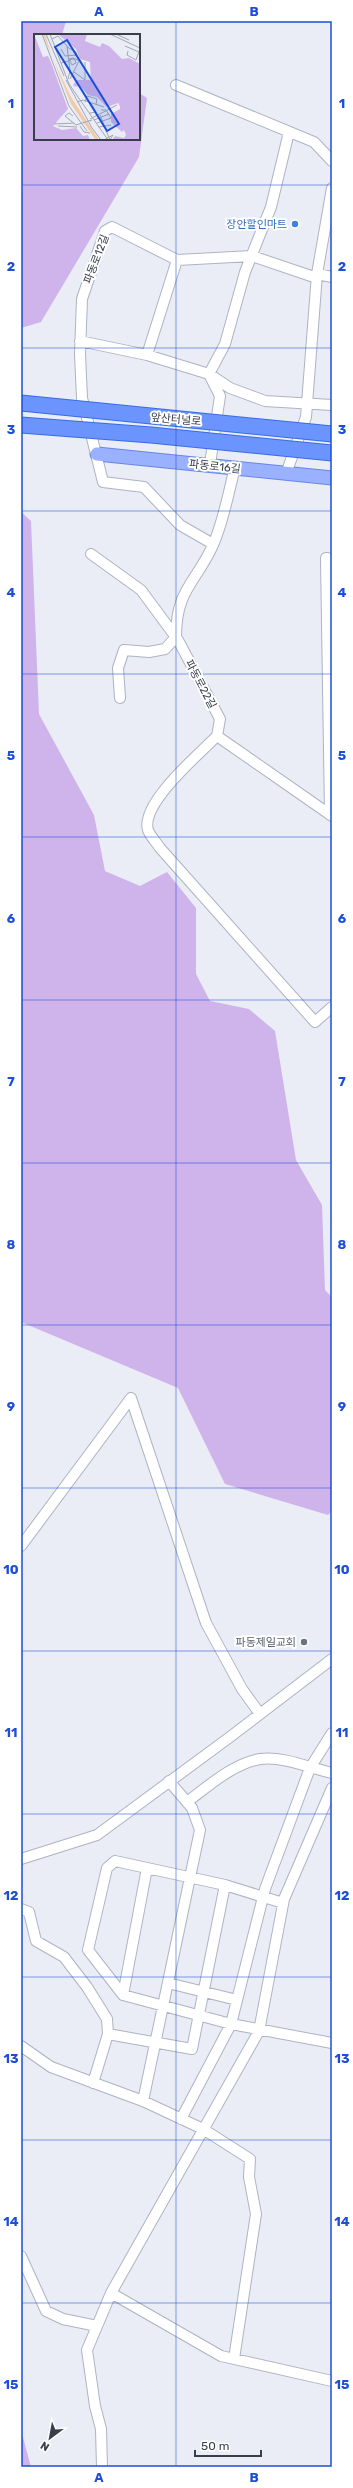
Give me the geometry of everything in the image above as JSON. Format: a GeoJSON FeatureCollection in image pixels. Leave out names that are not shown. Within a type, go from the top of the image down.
{"type":"FeatureCollection","features":[{"type":"Feature","properties":{"kind":"highway","name":"앞산터널로"},"geometry":{"type":"LineString","coordinates":[[21,402],[332,434]]}},
{"type":"Feature","properties":{"kind":"highway","name":"앞산터널로"},"geometry":{"type":"LineString","coordinates":[[21,425],[151,435],[332,453]]}},
{"type":"Feature","properties":{"kind":"main road","name":"파동로16길"},"geometry":{"type":"LineString","coordinates":[[97,454],[235,467]]}},
{"type":"Feature","properties":{"kind":"main road"},"geometry":{"type":"LineString","coordinates":[[286,474],[332,478]]}},
{"type":"Feature","properties":{"kind":"street"},"geometry":{"type":"LineString","coordinates":[[176,85],[314,142],[332,161]]}},
{"type":"Feature","properties":{"kind":"street"},"geometry":{"type":"LineString","coordinates":[[210,374],[225,344],[252,256],[271,207],[289,132]]}},
{"type":"Feature","properties":{"kind":"street"},"geometry":{"type":"LineString","coordinates":[[210,374],[220,396],[210,464],[286,474],[306,417],[308,406],[316,274],[332,188]]}},
{"type":"Feature","properties":{"kind":"street","name":"파동로12길"},"geometry":{"type":"LineString","coordinates":[[213,544],[180,525],[144,487],[103,482],[82,398],[80,341],[82,299],[104,231],[112,228],[177,260],[252,256],[311,276],[316,274],[332,277]]}},
{"type":"Feature","properties":{"kind":"street"},"geometry":{"type":"LineString","coordinates":[[147,355],[177,260]]}},
{"type":"Feature","properties":{"kind":"street"},"geometry":{"type":"LineString","coordinates":[[80,341],[147,355],[210,374],[230,388],[265,401],[308,406],[332,406]]}},
{"type":"Feature","properties":{"kind":"street"},"geometry":{"type":"LineString","coordinates":[[120,698],[118,668],[124,650],[149,652],[165,649],[176,637],[176,619],[182,595],[213,544],[235,467]]}},
{"type":"Feature","properties":{"kind":"street","name":"파동로22길"},"geometry":{"type":"LineString","coordinates":[[91,554],[140,590],[176,637],[220,719],[217,736]]}},
{"type":"Feature","properties":{"kind":"street"},"geometry":{"type":"LineString","coordinates":[[331,816],[326,558],[332,559]]}},
{"type":"Feature","properties":{"kind":"street"},"geometry":{"type":"LineString","coordinates":[[331,816],[217,736],[156,799],[149,817],[148,830],[160,848],[315,1022],[332,1007]]}},
{"type":"Feature","properties":{"kind":"street"},"geometry":{"type":"LineString","coordinates":[[21,1546],[131,1398],[206,1623],[242,1690],[260,1714]]}},
{"type":"Feature","properties":{"kind":"street"},"geometry":{"type":"LineString","coordinates":[[21,1859],[97,1835],[332,1659]]}},
{"type":"Feature","properties":{"kind":"street"},"geometry":{"type":"LineString","coordinates":[[181,2119],[231,2024],[264,1896],[310,1768],[332,1733]]}},
{"type":"Feature","properties":{"kind":"street"},"geometry":{"type":"LineString","coordinates":[[187,1802],[224,1773],[260,1759],[287,1761],[332,1773]]}},
{"type":"Feature","properties":{"kind":"street"},"geometry":{"type":"LineString","coordinates":[[143,2101],[200,1830],[192,1808],[168,1781]]}},
{"type":"Feature","properties":{"kind":"street"},"geometry":{"type":"LineString","coordinates":[[102,2467],[101,2429],[95,2406],[87,2350],[111,2293],[260,2028],[283,1903],[332,1788]]}},
{"type":"Feature","properties":{"kind":"street"},"geometry":{"type":"LineString","coordinates":[[283,1903],[264,1896],[190,1876],[115,1861],[107,1868],[88,1950],[123,1995],[199,2014],[231,2024],[332,2042]]}},
{"type":"Feature","properties":{"kind":"street"},"geometry":{"type":"LineString","coordinates":[[123,1995],[148,1868]]}},
{"type":"Feature","properties":{"kind":"street"},"geometry":{"type":"LineString","coordinates":[[108,2034],[192,2050],[225,1885]]}},
{"type":"Feature","properties":{"kind":"street"},"geometry":{"type":"LineString","coordinates":[[21,1909],[29,1912],[36,1941],[64,1957],[87,1987],[107,2019],[108,2034],[93,2083]]}},
{"type":"Feature","properties":{"kind":"street"},"geometry":{"type":"LineString","coordinates":[[168,1983],[237,2000]]}},
{"type":"Feature","properties":{"kind":"street"},"geometry":{"type":"LineString","coordinates":[[21,2046],[51,2067],[143,2101],[203,2129],[250,2159],[249,2177],[256,2214],[234,2359]]}},
{"type":"Feature","properties":{"kind":"street"},"geometry":{"type":"LineString","coordinates":[[21,2256],[46,2311],[63,2319],[97,2326]]}},
{"type":"Feature","properties":{"kind":"street"},"geometry":{"type":"LineString","coordinates":[[111,2293],[221,2356],[332,2381]]}},
{"type":"Feature","properties":{"kind":"shaded area"},"geometry":{"type":"Polygon","coordinates":[[[21,21],[66,21],[62,34],[34,34],[34,140],[140,140],[140,94],[147,98],[139,157],[41,322],[21,328],[21,21]]]}},
{"type":"Feature","properties":{"kind":"shaded area"},"geometry":{"type":"Polygon","coordinates":[[[21,512],[31,521],[39,714],[94,815],[105,871],[140,886],[167,872],[196,908],[196,974],[210,1001],[249,1009],[275,1031],[296,1160],[322,1205],[325,1290],[332,1297],[332,1511],[328,1515],[225,1484],[178,1388],[21,1322],[21,512]]]}},
{"type":"Feature","properties":{"kind":"shaded area"},"geometry":{"type":"Polygon","coordinates":[[[21,2430],[31,2467],[21,2467],[21,2430]]]}},
{"type":"Feature","properties":{"kind":"place","name":"장안할인마트"},"geometry":{"type":"Point","coordinates":[295,224]}},
{"type":"Feature","properties":{"kind":"place","name":"파동제일교회"},"geometry":{"type":"Point","coordinates":[304,1642]}}]}
